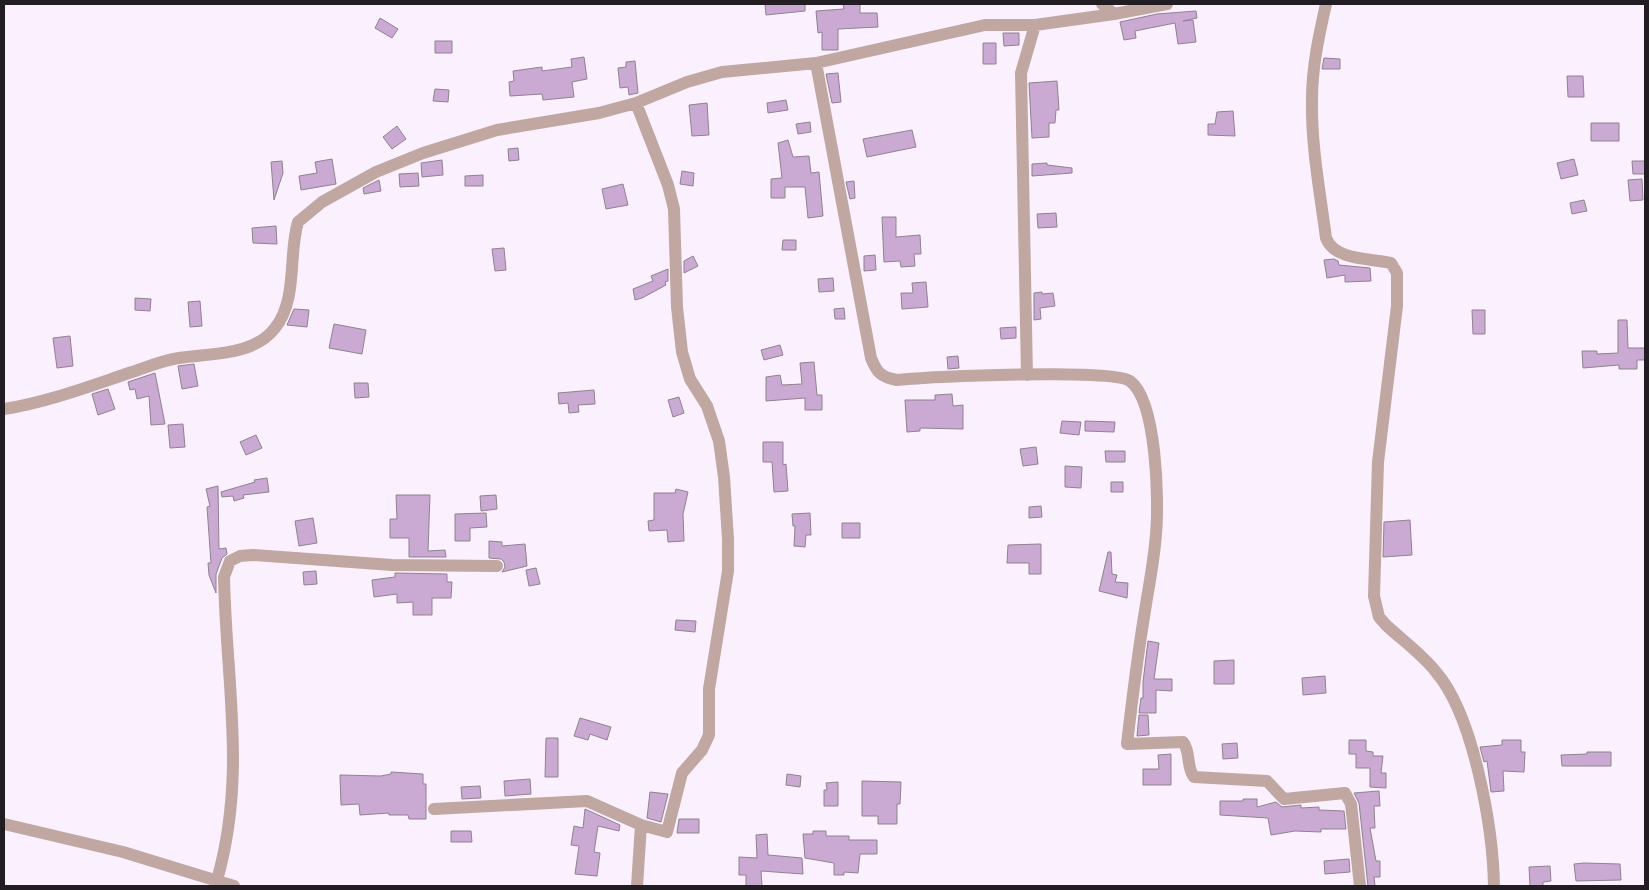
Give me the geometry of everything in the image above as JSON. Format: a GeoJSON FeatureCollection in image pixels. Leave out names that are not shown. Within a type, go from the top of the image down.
{"type":"FeatureCollection","features":[{"type":"Feature","properties":{"kind":"street"},"geometry":{"type":"LineString","coordinates":[[1102,4],[1114,14]]}},
{"type":"Feature","properties":{"kind":"street"},"geometry":{"type":"LineString","coordinates":[[4,409],[57,396],[178,358],[230,351],[248,347],[264,339],[274,330],[284,315],[298,222],[322,202],[376,172],[437,148],[497,130],[599,113],[636,103],[688,82],[722,72],[816,63],[985,25],[1035,25],[1114,14],[1167,4]]}},
{"type":"Feature","properties":{"kind":"street"},"geometry":{"type":"LineString","coordinates":[[1326,4],[1315,58],[1312,98],[1314,139],[1326,238],[1332,248],[1339,253],[1391,263],[1397,273],[1397,306],[1378,462],[1374,596],[1379,617],[1437,672],[1452,697],[1468,739],[1486,810],[1494,854],[1494,886]]}},
{"type":"Feature","properties":{"kind":"street"},"geometry":{"type":"LineString","coordinates":[[1027,375],[1021,73],[1035,25]]}},
{"type":"Feature","properties":{"kind":"street"},"geometry":{"type":"LineString","coordinates":[[816,63],[871,358],[876,372],[885,378],[897,380],[1027,375],[1116,376],[1130,381],[1142,395],[1149,416],[1156,472],[1156,534],[1136,666],[1127,744],[1183,742],[1188,751],[1191,773],[1194,777],[1268,780],[1284,799],[1345,793],[1350,804],[1360,886]]}},
{"type":"Feature","properties":{"kind":"street"},"geometry":{"type":"LineString","coordinates":[[434,809],[587,801],[641,825],[667,832],[682,773],[702,750],[709,735],[709,689],[728,571],[724,477],[719,441],[707,406],[690,379],[682,352],[677,307],[674,209],[668,185],[636,103]]}},
{"type":"Feature","properties":{"kind":"street"},"geometry":{"type":"LineString","coordinates":[[217,880],[226,848],[233,795],[232,701],[224,577],[225,568],[230,561],[240,556],[253,555],[392,565],[497,566]]}},
{"type":"Feature","properties":{"kind":"street"},"geometry":{"type":"LineString","coordinates":[[4,824],[123,852],[234,886]]}},
{"type":"Feature","properties":{"kind":"street"},"geometry":{"type":"LineString","coordinates":[[637,886],[641,825]]}},
{"type":"Feature","properties":{"kind":"building"},"geometry":{"type":"Polygon","coordinates":[[[765,4],[805,4],[805,11],[766,15],[765,4]]]}},
{"type":"Feature","properties":{"kind":"building"},"geometry":{"type":"Polygon","coordinates":[[[843,4],[860,4],[860,13],[877,13],[878,27],[838,29],[838,50],[822,50],[822,32],[818,33],[816,11],[844,9],[843,4]]]}},
{"type":"Feature","properties":{"kind":"building"},"geometry":{"type":"Polygon","coordinates":[[[1196,11],[1197,18],[1183,21],[1193,20],[1196,42],[1178,44],[1175,23],[1135,31],[1136,38],[1124,40],[1120,22],[1157,14],[1196,11]]]}},
{"type":"Feature","properties":{"kind":"building"},"geometry":{"type":"Polygon","coordinates":[[[380,18],[398,29],[392,38],[375,28],[380,18]]]}},
{"type":"Feature","properties":{"kind":"building"},"geometry":{"type":"Polygon","coordinates":[[[1003,33],[1019,33],[1019,45],[1004,46],[1003,33]]]}},
{"type":"Feature","properties":{"kind":"building"},"geometry":{"type":"Polygon","coordinates":[[[435,41],[452,41],[452,53],[435,53],[435,41]]]}},
{"type":"Feature","properties":{"kind":"building"},"geometry":{"type":"Polygon","coordinates":[[[983,43],[996,43],[996,64],[983,64],[983,43]]]}},
{"type":"Feature","properties":{"kind":"building"},"geometry":{"type":"Polygon","coordinates":[[[584,57],[587,79],[572,82],[574,97],[543,100],[542,94],[510,96],[509,82],[514,81],[513,71],[542,67],[542,71],[572,67],[571,59],[584,57]]]}},
{"type":"Feature","properties":{"kind":"building"},"geometry":{"type":"Polygon","coordinates":[[[1324,58],[1340,59],[1340,69],[1322,69],[1324,58]]]}},
{"type":"Feature","properties":{"kind":"building"},"geometry":{"type":"Polygon","coordinates":[[[635,61],[638,93],[629,95],[628,87],[620,88],[618,68],[626,67],[626,62],[635,61]]]}},
{"type":"Feature","properties":{"kind":"building"},"geometry":{"type":"Polygon","coordinates":[[[838,73],[841,102],[832,103],[826,74],[838,73]]]}},
{"type":"Feature","properties":{"kind":"building"},"geometry":{"type":"Polygon","coordinates":[[[1567,76],[1583,76],[1584,97],[1568,97],[1567,76]]]}},
{"type":"Feature","properties":{"kind":"building"},"geometry":{"type":"Polygon","coordinates":[[[1057,81],[1059,110],[1056,110],[1055,123],[1049,123],[1049,137],[1032,138],[1029,83],[1057,81]]]}},
{"type":"Feature","properties":{"kind":"building"},"geometry":{"type":"Polygon","coordinates":[[[435,89],[449,90],[448,102],[433,101],[435,89]]]}},
{"type":"Feature","properties":{"kind":"building"},"geometry":{"type":"Polygon","coordinates":[[[786,100],[788,110],[768,113],[767,103],[786,100]]]}},
{"type":"Feature","properties":{"kind":"building"},"geometry":{"type":"Polygon","coordinates":[[[707,103],[709,135],[692,136],[689,105],[707,103]]]}},
{"type":"Feature","properties":{"kind":"building"},"geometry":{"type":"Polygon","coordinates":[[[1233,111],[1235,136],[1208,135],[1208,124],[1215,124],[1217,112],[1233,111]]]}},
{"type":"Feature","properties":{"kind":"building"},"geometry":{"type":"Polygon","coordinates":[[[810,122],[811,132],[798,134],[796,124],[810,122]]]}},
{"type":"Feature","properties":{"kind":"building"},"geometry":{"type":"Polygon","coordinates":[[[1591,123],[1619,123],[1619,141],[1591,141],[1591,123]]]}},
{"type":"Feature","properties":{"kind":"building"},"geometry":{"type":"Polygon","coordinates":[[[397,126],[406,139],[392,149],[383,137],[397,126]]]}},
{"type":"Feature","properties":{"kind":"building"},"geometry":{"type":"Polygon","coordinates":[[[912,130],[916,147],[867,157],[863,139],[912,130]]]}},
{"type":"Feature","properties":{"kind":"building"},"geometry":{"type":"Polygon","coordinates":[[[788,140],[793,157],[809,156],[811,173],[819,172],[823,216],[808,218],[805,187],[785,187],[785,198],[771,198],[771,179],[782,178],[778,143],[788,140]]]}},
{"type":"Feature","properties":{"kind":"building"},"geometry":{"type":"Polygon","coordinates":[[[518,148],[519,160],[509,161],[508,149],[518,148]]]}},
{"type":"Feature","properties":{"kind":"building"},"geometry":{"type":"Polygon","coordinates":[[[332,159],[336,184],[301,190],[299,176],[317,173],[315,162],[332,159]]]}},
{"type":"Feature","properties":{"kind":"building"},"geometry":{"type":"Polygon","coordinates":[[[1574,159],[1578,175],[1561,179],[1557,163],[1574,159]]]}},
{"type":"Feature","properties":{"kind":"building"},"geometry":{"type":"Polygon","coordinates":[[[442,160],[443,175],[422,177],[421,163],[442,160]]]}},
{"type":"Feature","properties":{"kind":"building"},"geometry":{"type":"Polygon","coordinates":[[[282,161],[283,173],[274,200],[271,162],[282,161]]]}},
{"type":"Feature","properties":{"kind":"building"},"geometry":{"type":"Polygon","coordinates":[[[1632,161],[1645,161],[1645,174],[1633,174],[1632,161]]]}},
{"type":"Feature","properties":{"kind":"building"},"geometry":{"type":"Polygon","coordinates":[[[1047,163],[1047,165],[1072,168],[1072,173],[1032,176],[1032,164],[1047,163]]]}},
{"type":"Feature","properties":{"kind":"building"},"geometry":{"type":"Polygon","coordinates":[[[682,171],[694,173],[693,186],[680,184],[682,171]]]}},
{"type":"Feature","properties":{"kind":"building"},"geometry":{"type":"Polygon","coordinates":[[[418,173],[419,186],[400,187],[399,174],[418,173]]]}},
{"type":"Feature","properties":{"kind":"building"},"geometry":{"type":"Polygon","coordinates":[[[483,175],[483,186],[465,186],[465,176],[483,175]]]}},
{"type":"Feature","properties":{"kind":"building"},"geometry":{"type":"Polygon","coordinates":[[[1642,179],[1643,200],[1630,201],[1628,180],[1642,179]]]}},
{"type":"Feature","properties":{"kind":"building"},"geometry":{"type":"Polygon","coordinates":[[[379,180],[381,191],[364,194],[363,188],[379,180]]]}},
{"type":"Feature","properties":{"kind":"building"},"geometry":{"type":"Polygon","coordinates":[[[854,181],[855,198],[850,199],[846,182],[854,181]]]}},
{"type":"Feature","properties":{"kind":"building"},"geometry":{"type":"Polygon","coordinates":[[[623,184],[628,205],[606,209],[602,189],[623,184]]]}},
{"type":"Feature","properties":{"kind":"building"},"geometry":{"type":"Polygon","coordinates":[[[1584,200],[1587,211],[1572,214],[1570,203],[1584,200]]]}},
{"type":"Feature","properties":{"kind":"building"},"geometry":{"type":"Polygon","coordinates":[[[1056,213],[1057,227],[1038,228],[1037,214],[1056,213]]]}},
{"type":"Feature","properties":{"kind":"building"},"geometry":{"type":"Polygon","coordinates":[[[882,217],[896,217],[896,237],[920,235],[921,254],[914,254],[915,266],[901,267],[900,261],[884,262],[882,217]]]}},
{"type":"Feature","properties":{"kind":"building"},"geometry":{"type":"Polygon","coordinates":[[[276,226],[277,244],[253,243],[252,228],[276,226]]]}},
{"type":"Feature","properties":{"kind":"building"},"geometry":{"type":"Polygon","coordinates":[[[783,240],[796,240],[796,250],[782,250],[783,240]]]}},
{"type":"Feature","properties":{"kind":"building"},"geometry":{"type":"Polygon","coordinates":[[[504,248],[506,270],[495,271],[492,249],[504,248]]]}},
{"type":"Feature","properties":{"kind":"building"},"geometry":{"type":"Polygon","coordinates":[[[875,255],[876,270],[864,271],[864,256],[875,255]]]}},
{"type":"Feature","properties":{"kind":"building"},"geometry":{"type":"Polygon","coordinates":[[[693,256],[698,266],[684,273],[684,261],[693,256]]]}},
{"type":"Feature","properties":{"kind":"building"},"geometry":{"type":"Polygon","coordinates":[[[1334,259],[1338,261],[1339,265],[1370,268],[1371,281],[1345,282],[1345,275],[1327,278],[1324,260],[1334,259]]]}},
{"type":"Feature","properties":{"kind":"building"},"geometry":{"type":"Polygon","coordinates":[[[668,269],[666,285],[635,300],[633,289],[653,281],[651,276],[668,269]]]}},
{"type":"Feature","properties":{"kind":"building"},"geometry":{"type":"Polygon","coordinates":[[[833,278],[834,291],[819,292],[818,279],[833,278]]]}},
{"type":"Feature","properties":{"kind":"building"},"geometry":{"type":"Polygon","coordinates":[[[926,282],[928,307],[902,309],[901,293],[913,293],[912,283],[926,282]]]}},
{"type":"Feature","properties":{"kind":"building"},"geometry":{"type":"Polygon","coordinates":[[[1042,292],[1042,294],[1053,293],[1055,306],[1040,308],[1041,319],[1034,320],[1034,293],[1042,292]]]}},
{"type":"Feature","properties":{"kind":"building"},"geometry":{"type":"Polygon","coordinates":[[[135,298],[151,299],[150,311],[135,310],[135,298]]]}},
{"type":"Feature","properties":{"kind":"building"},"geometry":{"type":"Polygon","coordinates":[[[200,301],[202,326],[190,327],[188,302],[200,301]]]}},
{"type":"Feature","properties":{"kind":"building"},"geometry":{"type":"Polygon","coordinates":[[[844,308],[845,319],[835,319],[834,309],[844,308]]]}},
{"type":"Feature","properties":{"kind":"building"},"geometry":{"type":"Polygon","coordinates":[[[294,309],[309,310],[307,327],[287,325],[294,309]]]}},
{"type":"Feature","properties":{"kind":"building"},"geometry":{"type":"Polygon","coordinates":[[[1472,310],[1485,310],[1485,334],[1473,334],[1472,310]]]}},
{"type":"Feature","properties":{"kind":"building"},"geometry":{"type":"Polygon","coordinates":[[[1618,320],[1627,320],[1628,348],[1645,348],[1645,360],[1637,360],[1637,369],[1619,369],[1619,365],[1583,368],[1582,351],[1597,351],[1597,354],[1618,353],[1618,320]]]}},
{"type":"Feature","properties":{"kind":"building"},"geometry":{"type":"Polygon","coordinates":[[[334,324],[366,330],[362,354],[329,348],[334,324]]]}},
{"type":"Feature","properties":{"kind":"building"},"geometry":{"type":"Polygon","coordinates":[[[1016,327],[1016,338],[1001,339],[1000,328],[1016,327]]]}},
{"type":"Feature","properties":{"kind":"building"},"geometry":{"type":"Polygon","coordinates":[[[70,336],[73,366],[57,368],[53,338],[70,336]]]}},
{"type":"Feature","properties":{"kind":"building"},"geometry":{"type":"Polygon","coordinates":[[[780,345],[783,355],[764,360],[761,350],[780,345]]]}},
{"type":"Feature","properties":{"kind":"building"},"geometry":{"type":"Polygon","coordinates":[[[958,356],[959,368],[948,369],[947,357],[958,356]]]}},
{"type":"Feature","properties":{"kind":"building"},"geometry":{"type":"Polygon","coordinates":[[[814,362],[817,395],[822,395],[822,410],[805,410],[805,398],[766,401],[766,377],[780,375],[782,385],[802,384],[800,363],[814,362]]]}},
{"type":"Feature","properties":{"kind":"building"},"geometry":{"type":"Polygon","coordinates":[[[194,364],[198,386],[182,389],[178,366],[194,364]]]}},
{"type":"Feature","properties":{"kind":"building"},"geometry":{"type":"Polygon","coordinates":[[[155,373],[165,424],[151,425],[149,396],[137,399],[135,389],[130,390],[128,382],[155,373]]]}},
{"type":"Feature","properties":{"kind":"building"},"geometry":{"type":"Polygon","coordinates":[[[354,383],[368,383],[369,397],[355,398],[354,383]]]}},
{"type":"Feature","properties":{"kind":"building"},"geometry":{"type":"Polygon","coordinates":[[[108,389],[115,409],[98,415],[92,394],[108,389]]]}},
{"type":"Feature","properties":{"kind":"building"},"geometry":{"type":"Polygon","coordinates":[[[594,390],[595,404],[578,405],[579,412],[569,413],[568,403],[559,404],[558,393],[594,390]]]}},
{"type":"Feature","properties":{"kind":"building"},"geometry":{"type":"Polygon","coordinates":[[[952,394],[953,406],[963,405],[963,429],[920,428],[920,431],[907,432],[905,400],[935,400],[935,395],[952,394]]]}},
{"type":"Feature","properties":{"kind":"building"},"geometry":{"type":"Polygon","coordinates":[[[679,397],[684,413],[673,417],[668,400],[679,397]]]}},
{"type":"Feature","properties":{"kind":"building"},"geometry":{"type":"Polygon","coordinates":[[[1062,421],[1081,422],[1079,435],[1060,433],[1062,421]]]}},
{"type":"Feature","properties":{"kind":"building"},"geometry":{"type":"Polygon","coordinates":[[[1085,421],[1115,422],[1114,432],[1085,431],[1085,421]]]}},
{"type":"Feature","properties":{"kind":"building"},"geometry":{"type":"Polygon","coordinates":[[[183,424],[185,447],[170,448],[168,425],[183,424]]]}},
{"type":"Feature","properties":{"kind":"building"},"geometry":{"type":"Polygon","coordinates":[[[256,435],[262,448],[246,455],[240,442],[256,435]]]}},
{"type":"Feature","properties":{"kind":"building"},"geometry":{"type":"Polygon","coordinates":[[[763,442],[783,442],[783,465],[786,464],[788,491],[774,492],[772,462],[763,462],[763,442]]]}},
{"type":"Feature","properties":{"kind":"building"},"geometry":{"type":"Polygon","coordinates":[[[1036,447],[1038,464],[1023,466],[1020,449],[1036,447]]]}},
{"type":"Feature","properties":{"kind":"building"},"geometry":{"type":"Polygon","coordinates":[[[1105,451],[1125,451],[1125,462],[1106,462],[1105,451]]]}},
{"type":"Feature","properties":{"kind":"building"},"geometry":{"type":"Polygon","coordinates":[[[1065,466],[1082,467],[1081,488],[1065,487],[1065,466]]]}},
{"type":"Feature","properties":{"kind":"building"},"geometry":{"type":"Polygon","coordinates":[[[267,478],[269,492],[243,495],[244,498],[234,501],[233,496],[222,497],[221,492],[255,482],[254,480],[267,478]]]}},
{"type":"Feature","properties":{"kind":"building"},"geometry":{"type":"Polygon","coordinates":[[[1111,482],[1123,482],[1123,492],[1111,492],[1111,482]]]}},
{"type":"Feature","properties":{"kind":"building"},"geometry":{"type":"Polygon","coordinates":[[[218,486],[219,549],[226,548],[227,554],[222,558],[216,574],[216,593],[209,575],[208,563],[211,563],[207,507],[210,506],[206,489],[218,486]]]}},
{"type":"Feature","properties":{"kind":"building"},"geometry":{"type":"Polygon","coordinates":[[[676,489],[688,492],[683,514],[684,541],[668,542],[667,530],[649,531],[648,521],[654,520],[654,493],[675,493],[676,489]]]}},
{"type":"Feature","properties":{"kind":"building"},"geometry":{"type":"Polygon","coordinates":[[[396,495],[430,495],[428,551],[445,550],[446,557],[409,557],[409,538],[390,538],[390,519],[397,519],[396,495]]]}},
{"type":"Feature","properties":{"kind":"building"},"geometry":{"type":"Polygon","coordinates":[[[496,495],[497,509],[481,511],[480,496],[496,495]]]}},
{"type":"Feature","properties":{"kind":"building"},"geometry":{"type":"Polygon","coordinates":[[[1041,506],[1042,517],[1029,518],[1029,507],[1041,506]]]}},
{"type":"Feature","properties":{"kind":"building"},"geometry":{"type":"Polygon","coordinates":[[[486,513],[487,527],[470,528],[470,541],[455,541],[455,514],[486,513]]]}},
{"type":"Feature","properties":{"kind":"building"},"geometry":{"type":"Polygon","coordinates":[[[810,513],[811,535],[806,535],[805,547],[794,546],[795,526],[793,526],[792,514],[810,513]]]}},
{"type":"Feature","properties":{"kind":"building"},"geometry":{"type":"Polygon","coordinates":[[[313,518],[317,543],[299,546],[295,521],[313,518]]]}},
{"type":"Feature","properties":{"kind":"building"},"geometry":{"type":"Polygon","coordinates":[[[1410,520],[1412,555],[1383,557],[1384,522],[1410,520]]]}},
{"type":"Feature","properties":{"kind":"building"},"geometry":{"type":"Polygon","coordinates":[[[842,523],[860,523],[860,538],[842,538],[842,523]]]}},
{"type":"Feature","properties":{"kind":"building"},"geometry":{"type":"Polygon","coordinates":[[[489,541],[502,542],[502,546],[525,544],[527,566],[502,572],[505,567],[504,562],[501,559],[489,558],[489,541]]]}},
{"type":"Feature","properties":{"kind":"building"},"geometry":{"type":"Polygon","coordinates":[[[1041,544],[1041,574],[1029,574],[1029,563],[1007,563],[1008,545],[1041,544]]]}},
{"type":"Feature","properties":{"kind":"building"},"geometry":{"type":"Polygon","coordinates":[[[1108,552],[1111,552],[1112,574],[1117,575],[1115,582],[1128,583],[1127,598],[1099,591],[1108,552]]]}},
{"type":"Feature","properties":{"kind":"building"},"geometry":{"type":"Polygon","coordinates":[[[536,568],[540,584],[529,586],[526,570],[536,568]]]}},
{"type":"Feature","properties":{"kind":"building"},"geometry":{"type":"Polygon","coordinates":[[[316,571],[317,584],[304,585],[303,572],[316,571]]]}},
{"type":"Feature","properties":{"kind":"building"},"geometry":{"type":"Polygon","coordinates":[[[395,573],[447,574],[447,582],[452,582],[451,598],[432,598],[432,615],[413,615],[413,602],[397,603],[397,594],[374,597],[372,580],[395,577],[395,573]]]}},
{"type":"Feature","properties":{"kind":"building"},"geometry":{"type":"Polygon","coordinates":[[[676,620],[696,621],[695,632],[675,630],[676,620]]]}},
{"type":"Feature","properties":{"kind":"building"},"geometry":{"type":"Polygon","coordinates":[[[1148,641],[1159,643],[1154,679],[1172,679],[1172,691],[1156,690],[1156,713],[1139,713],[1141,698],[1143,698],[1148,641]]]}},
{"type":"Feature","properties":{"kind":"building"},"geometry":{"type":"Polygon","coordinates":[[[1234,660],[1234,684],[1214,684],[1214,661],[1234,660]]]}},
{"type":"Feature","properties":{"kind":"building"},"geometry":{"type":"Polygon","coordinates":[[[1325,676],[1326,693],[1303,695],[1302,678],[1325,676]]]}},
{"type":"Feature","properties":{"kind":"building"},"geometry":{"type":"Polygon","coordinates":[[[1139,715],[1148,715],[1149,735],[1137,736],[1139,715]]]}},
{"type":"Feature","properties":{"kind":"building"},"geometry":{"type":"Polygon","coordinates":[[[580,718],[611,727],[607,740],[590,734],[588,740],[574,736],[580,718]]]}},
{"type":"Feature","properties":{"kind":"building"},"geometry":{"type":"Polygon","coordinates":[[[546,738],[558,738],[558,777],[545,777],[546,738]]]}},
{"type":"Feature","properties":{"kind":"building"},"geometry":{"type":"Polygon","coordinates":[[[1349,740],[1366,740],[1366,751],[1373,752],[1373,756],[1383,756],[1381,773],[1386,773],[1386,788],[1370,787],[1370,768],[1356,768],[1356,754],[1349,754],[1349,740]]]}},
{"type":"Feature","properties":{"kind":"building"},"geometry":{"type":"Polygon","coordinates":[[[1502,740],[1521,740],[1521,752],[1525,752],[1524,772],[1503,771],[1504,791],[1491,792],[1487,761],[1484,762],[1480,747],[1502,745],[1502,740]]]}},
{"type":"Feature","properties":{"kind":"building"},"geometry":{"type":"Polygon","coordinates":[[[1237,743],[1238,758],[1223,759],[1222,744],[1237,743]]]}},
{"type":"Feature","properties":{"kind":"building"},"geometry":{"type":"Polygon","coordinates":[[[1587,752],[1611,752],[1611,766],[1562,766],[1561,755],[1587,754],[1587,752]]]}},
{"type":"Feature","properties":{"kind":"building"},"geometry":{"type":"Polygon","coordinates":[[[1171,754],[1171,785],[1143,785],[1143,769],[1159,769],[1158,755],[1171,754]]]}},
{"type":"Feature","properties":{"kind":"building"},"geometry":{"type":"Polygon","coordinates":[[[391,772],[423,774],[423,784],[426,784],[426,819],[409,819],[408,815],[389,815],[389,813],[360,815],[359,804],[341,805],[340,775],[381,776],[391,774],[391,772]]]}},
{"type":"Feature","properties":{"kind":"building"},"geometry":{"type":"Polygon","coordinates":[[[787,774],[801,776],[800,787],[786,785],[787,774]]]}},
{"type":"Feature","properties":{"kind":"building"},"geometry":{"type":"Polygon","coordinates":[[[530,779],[531,794],[505,796],[504,781],[530,779]]]}},
{"type":"Feature","properties":{"kind":"building"},"geometry":{"type":"Polygon","coordinates":[[[862,781],[901,782],[900,804],[897,804],[897,824],[878,824],[878,816],[862,816],[862,781]]]}},
{"type":"Feature","properties":{"kind":"building"},"geometry":{"type":"Polygon","coordinates":[[[838,782],[838,806],[824,806],[824,790],[827,790],[826,783],[838,782]]]}},
{"type":"Feature","properties":{"kind":"building"},"geometry":{"type":"Polygon","coordinates":[[[480,786],[481,798],[462,799],[461,787],[480,786]]]}},
{"type":"Feature","properties":{"kind":"building"},"geometry":{"type":"Polygon","coordinates":[[[1379,791],[1380,806],[1374,806],[1375,828],[1370,828],[1376,861],[1380,861],[1380,877],[1374,877],[1375,886],[1368,886],[1359,803],[1354,793],[1379,791]]]}},
{"type":"Feature","properties":{"kind":"building"},"geometry":{"type":"Polygon","coordinates":[[[650,792],[668,794],[661,822],[647,818],[650,792]]]}},
{"type":"Feature","properties":{"kind":"building"},"geometry":{"type":"Polygon","coordinates":[[[1243,799],[1257,799],[1257,807],[1276,802],[1282,807],[1301,805],[1301,808],[1319,807],[1319,810],[1344,811],[1346,829],[1321,829],[1321,832],[1295,831],[1271,835],[1268,818],[1220,815],[1220,801],[1243,801],[1243,799]]]}},
{"type":"Feature","properties":{"kind":"building"},"geometry":{"type":"Polygon","coordinates":[[[585,809],[620,825],[619,831],[598,826],[594,852],[600,853],[597,876],[575,874],[579,846],[571,845],[574,826],[583,828],[585,809]]]}},
{"type":"Feature","properties":{"kind":"building"},"geometry":{"type":"Polygon","coordinates":[[[679,819],[699,819],[699,833],[677,833],[679,819]]]}},
{"type":"Feature","properties":{"kind":"building"},"geometry":{"type":"Polygon","coordinates":[[[451,831],[471,831],[472,842],[451,842],[451,831]]]}},
{"type":"Feature","properties":{"kind":"building"},"geometry":{"type":"Polygon","coordinates":[[[813,831],[826,831],[826,836],[849,836],[849,840],[877,840],[877,854],[860,854],[858,873],[844,872],[844,875],[834,875],[834,863],[805,858],[803,834],[813,834],[813,831]]]}},
{"type":"Feature","properties":{"kind":"building"},"geometry":{"type":"Polygon","coordinates":[[[767,834],[768,855],[802,858],[803,874],[761,871],[762,886],[746,886],[746,875],[739,875],[739,857],[757,858],[756,835],[767,834]]]}},
{"type":"Feature","properties":{"kind":"building"},"geometry":{"type":"Polygon","coordinates":[[[1349,859],[1350,872],[1325,874],[1324,861],[1349,859]]]}},
{"type":"Feature","properties":{"kind":"building"},"geometry":{"type":"Polygon","coordinates":[[[1574,864],[1620,864],[1621,880],[1576,881],[1574,864]]]}},
{"type":"Feature","properties":{"kind":"building"},"geometry":{"type":"Polygon","coordinates":[[[1550,866],[1551,881],[1543,882],[1543,886],[1530,886],[1529,867],[1550,866]]]}}]}
